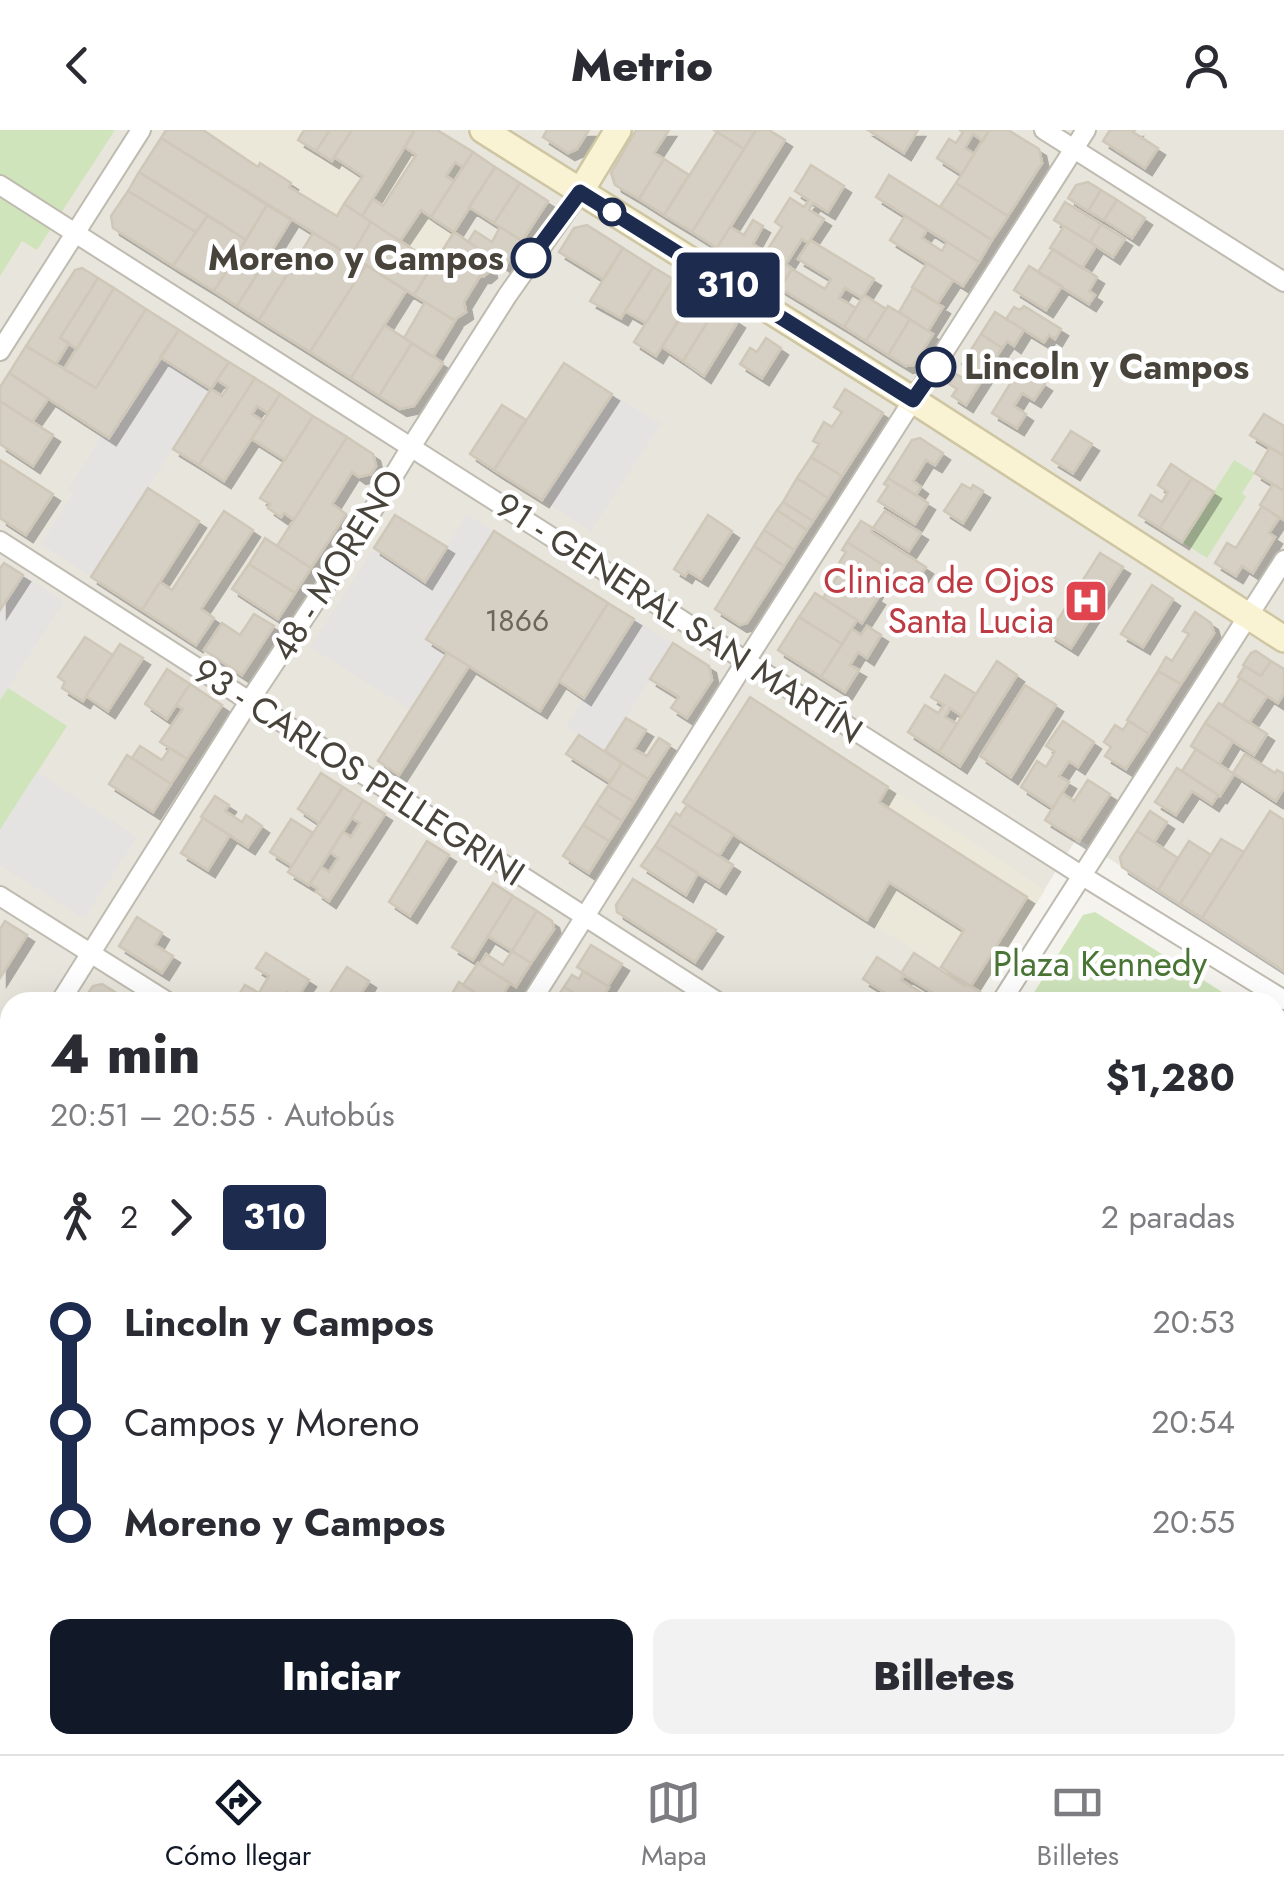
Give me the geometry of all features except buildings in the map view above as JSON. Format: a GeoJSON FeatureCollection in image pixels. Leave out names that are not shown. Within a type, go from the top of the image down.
{"type":"FeatureCollection","features":[{"type":"Feature","properties":{"kind":"street"},"geometry":{"type":"LineString","coordinates":[[0,351],[141,130]]}},
{"type":"Feature","properties":{"kind":"street"},"geometry":{"type":"LineString","coordinates":[[483,130],[1284,639]]}},
{"type":"Feature","properties":{"kind":"street","name":"48 - MORENO"},"geometry":{"type":"LineString","coordinates":[[66,992],[532,257],[580,192],[618,130]]}},
{"type":"Feature","properties":{"kind":"street"},"geometry":{"type":"LineString","coordinates":[[1044,130],[1284,282]]}},
{"type":"Feature","properties":{"kind":"street"},"geometry":{"type":"LineString","coordinates":[[538,992],[1086,130]]}},
{"type":"Feature","properties":{"kind":"street","name":"91 - GENERAL SAN MARTÍN"},"geometry":{"type":"LineString","coordinates":[[0,185],[1081,875],[1271,992]]}},
{"type":"Feature","properties":{"kind":"street","name":"93 - CARLOS PELLEGRINI"},"geometry":{"type":"LineString","coordinates":[[0,541],[702,992]]}},
{"type":"Feature","properties":{"kind":"street"},"geometry":{"type":"LineString","coordinates":[[1007,992],[1284,560]]}},
{"type":"Feature","properties":{"kind":"street"},"geometry":{"type":"LineString","coordinates":[[0,896],[152,992]]}},
{"type":"Feature","properties":{"kind":"shaded area"},"geometry":{"type":"Polygon","coordinates":[[[0,130],[1284,130],[1284,971],[1077,838],[979,992],[0,992],[0,130]]]}},
{"type":"Feature","properties":{"kind":"shaded area"},"geometry":{"type":"Polygon","coordinates":[[[166,130],[304,130],[298,140],[331,161],[352,130],[437,130],[473,152],[431,217],[454,232],[414,295],[161,138],[166,130]]]}},
{"type":"Feature","properties":{"kind":"shaded area"},"geometry":{"type":"Polygon","coordinates":[[[160,358],[211,389],[91,577],[41,544],[73,493],[68,489],[103,434],[160,358]]]}},
{"type":"Feature","properties":{"kind":"shaded area"},"geometry":{"type":"Polygon","coordinates":[[[612,394],[661,424],[591,531],[542,500],[612,394]]]}},
{"type":"Feature","properties":{"kind":"shaded area"},"geometry":{"type":"Polygon","coordinates":[[[467,514],[494,531],[426,639],[447,653],[410,710],[310,647],[374,548],[425,582],[467,514]]]}},
{"type":"Feature","properties":{"kind":"shaded area"},"geometry":{"type":"Polygon","coordinates":[[[23,575],[64,602],[0,700],[0,610],[23,575]]]}},
{"type":"Feature","properties":{"kind":"shaded area"},"geometry":{"type":"Polygon","coordinates":[[[634,619],[673,643],[605,751],[566,727],[634,619]]]}},
{"type":"Feature","properties":{"kind":"shaded area"},"geometry":{"type":"Polygon","coordinates":[[[750,697],[1045,890],[980,992],[683,802],[750,697]]]}},
{"type":"Feature","properties":{"kind":"shaded area"},"geometry":{"type":"Polygon","coordinates":[[[37,772],[137,837],[86,916],[81,917],[0,865],[0,830],[37,772]]]}},
{"type":"Feature","properties":{"kind":"green space"},"geometry":{"type":"Polygon","coordinates":[[[0,130],[115,130],[37,250],[22,241],[0,276],[0,130]]]}},
{"type":"Feature","properties":{"kind":"green space"},"geometry":{"type":"Polygon","coordinates":[[[1234,460],[1255,473],[1242,493],[1246,497],[1207,558],[1182,542],[1234,460]]]}},
{"type":"Feature","properties":{"kind":"green space"},"geometry":{"type":"Polygon","coordinates":[[[8,688],[67,726],[0,830],[0,700],[8,688]]]}},
{"type":"Feature","properties":{"kind":"green space","name":"Plaza Kennedy"},"geometry":{"type":"Polygon","coordinates":[[[1095,912],[1222,992],[1034,992],[1083,915],[1095,912]]]}},
{"type":"Feature","properties":{"kind":"bus line","name":"310"},"geometry":{"type":"LineString","coordinates":[[531,258],[580,192],[913,400],[936,367]]}},
{"type":"Feature","properties":{"kind":"place","name":"Moreno y Campos"},"geometry":{"type":"Point","coordinates":[531,258]}},
{"type":"Feature","properties":{"kind":"place","name":"Lincoln y Campos"},"geometry":{"type":"Point","coordinates":[936,367]}},
{"type":"Feature","properties":{"kind":"place","name":"Clinica de Ojos Santa Lucia"},"geometry":{"type":"Point","coordinates":[1086,601]}}]}
